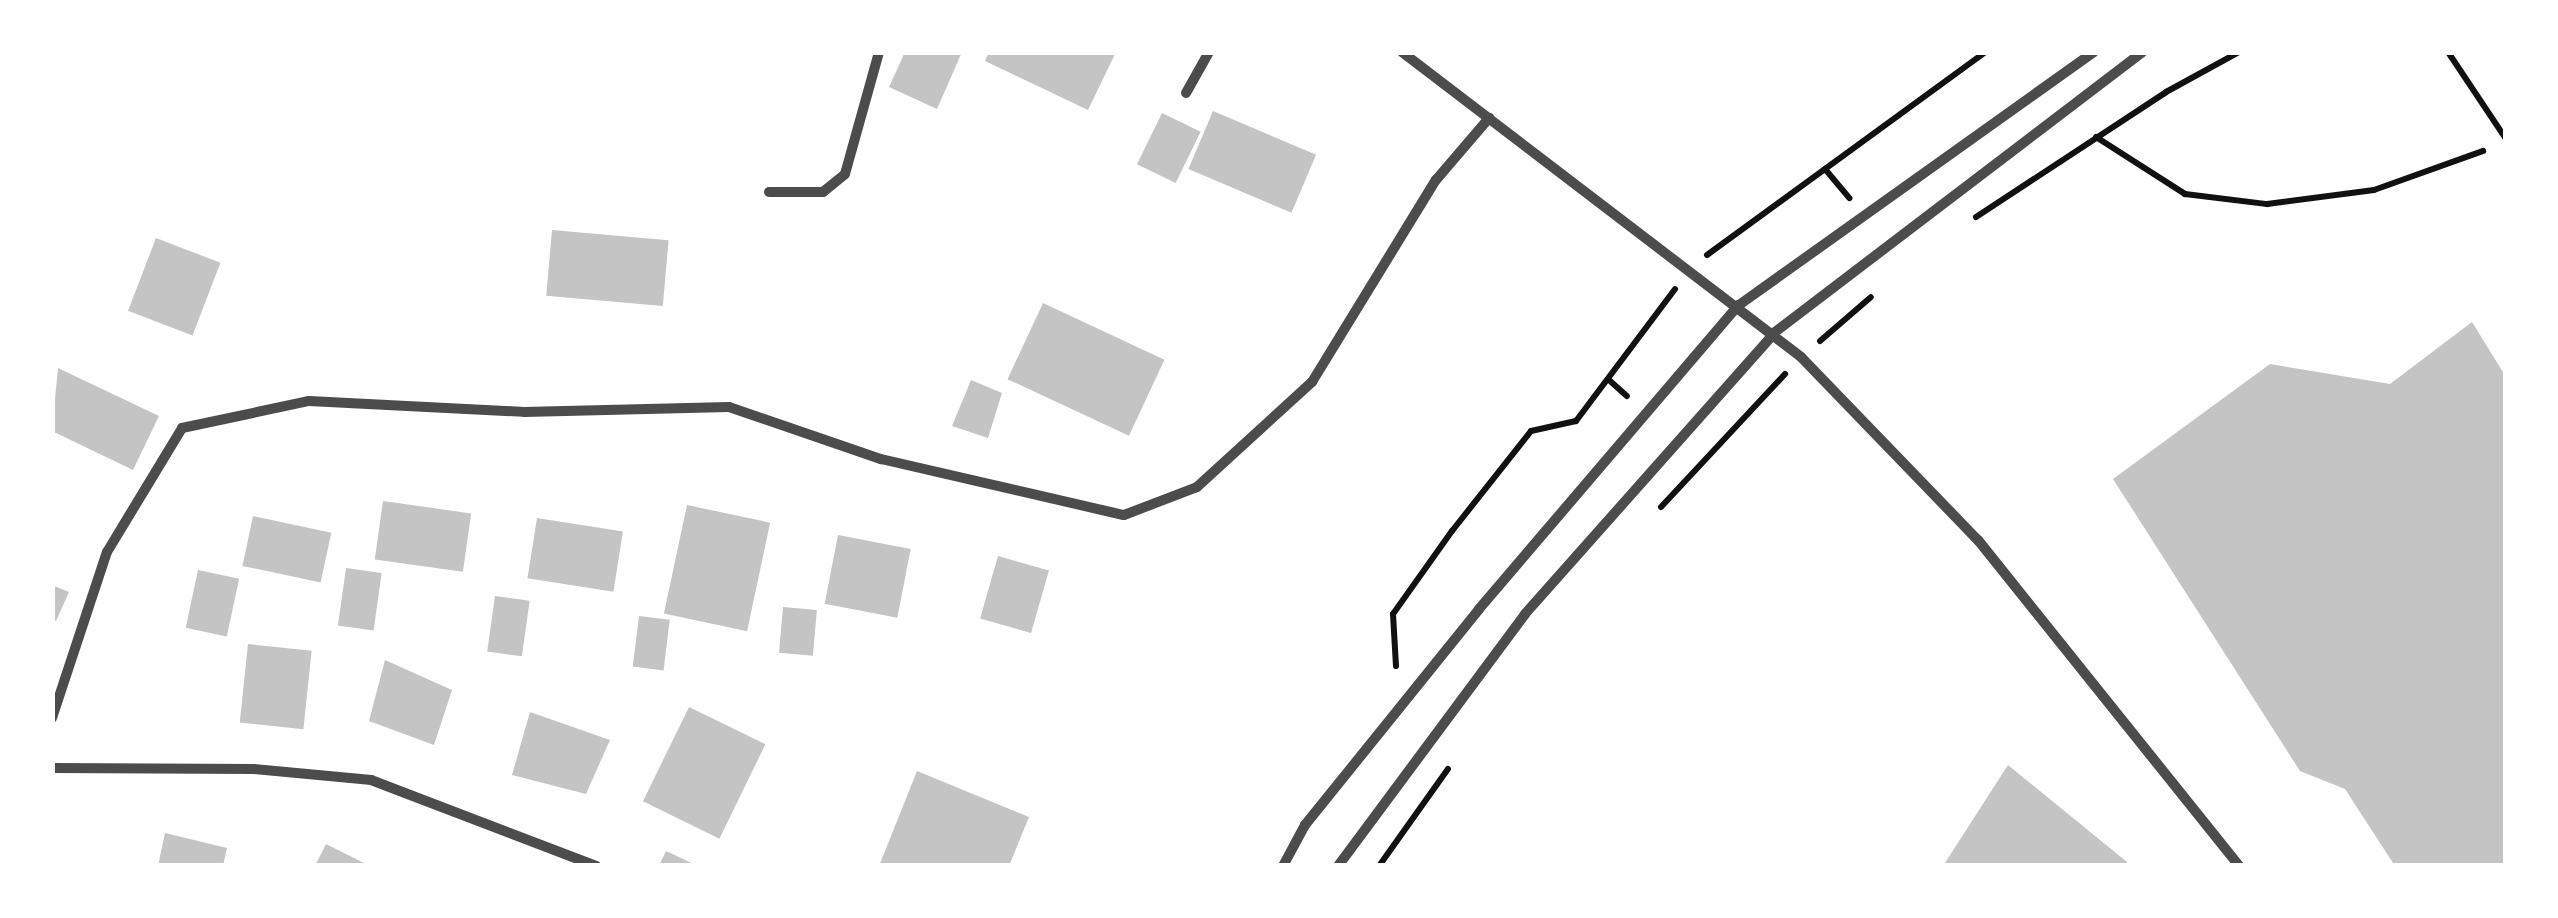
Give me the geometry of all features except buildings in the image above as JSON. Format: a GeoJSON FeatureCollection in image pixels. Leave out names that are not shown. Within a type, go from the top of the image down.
{"type":"FeatureCollection","features":[{"type":"Feature","properties":{"kind":"street"},"geometry":{"type":"LineString","coordinates":[[769,192],[823,192],[845,174],[879,52]]}},
{"type":"Feature","properties":{"kind":"street"},"geometry":{"type":"LineString","coordinates":[[1186,93],[1209,52]]}},
{"type":"Feature","properties":{"kind":"street"},"geometry":{"type":"LineString","coordinates":[[1402,52],[1739,305],[1801,357],[1978,540],[2239,866]]}},
{"type":"Feature","properties":{"kind":"street"},"geometry":{"type":"LineString","coordinates":[[1282,866],[1305,825],[1479,609],[1739,305],[2094,52]]}},
{"type":"Feature","properties":{"kind":"street"},"geometry":{"type":"LineString","coordinates":[[1338,866],[1526,614],[1774,332],[2142,52]]}},
{"type":"Feature","properties":{"kind":"street"},"geometry":{"type":"LineString","coordinates":[[52,718],[108,552],[182,428],[309,400],[524,412],[729,406],[881,459],[1124,515],[1197,487],[1312,382],[1436,180],[1489,118]]}},
{"type":"Feature","properties":{"kind":"street"},"geometry":{"type":"LineString","coordinates":[[52,768],[253,769],[372,780],[596,866]]}},
{"type":"Feature","properties":{"kind":"path"},"geometry":{"type":"LineString","coordinates":[[1386,680],[1397,665],[1393,614],[1452,531],[1531,432],[1576,421],[1690,268],[1985,52]]}},
{"type":"Feature","properties":{"kind":"path"},"geometry":{"type":"LineString","coordinates":[[1966,224],[2096,137],[2239,52]]}},
{"type":"Feature","properties":{"kind":"path"},"geometry":{"type":"LineString","coordinates":[[2448,52],[2506,139]]}},
{"type":"Feature","properties":{"kind":"path"},"geometry":{"type":"LineString","coordinates":[[2096,137],[2185,194],[2266,204],[2374,190],[2483,151]]}},
{"type":"Feature","properties":{"kind":"path"},"geometry":{"type":"LineString","coordinates":[[1648,522],[1801,357],[1878,291]]}},
{"type":"Feature","properties":{"kind":"path"},"geometry":{"type":"LineString","coordinates":[[1379,866],[1453,762]]}}]}
